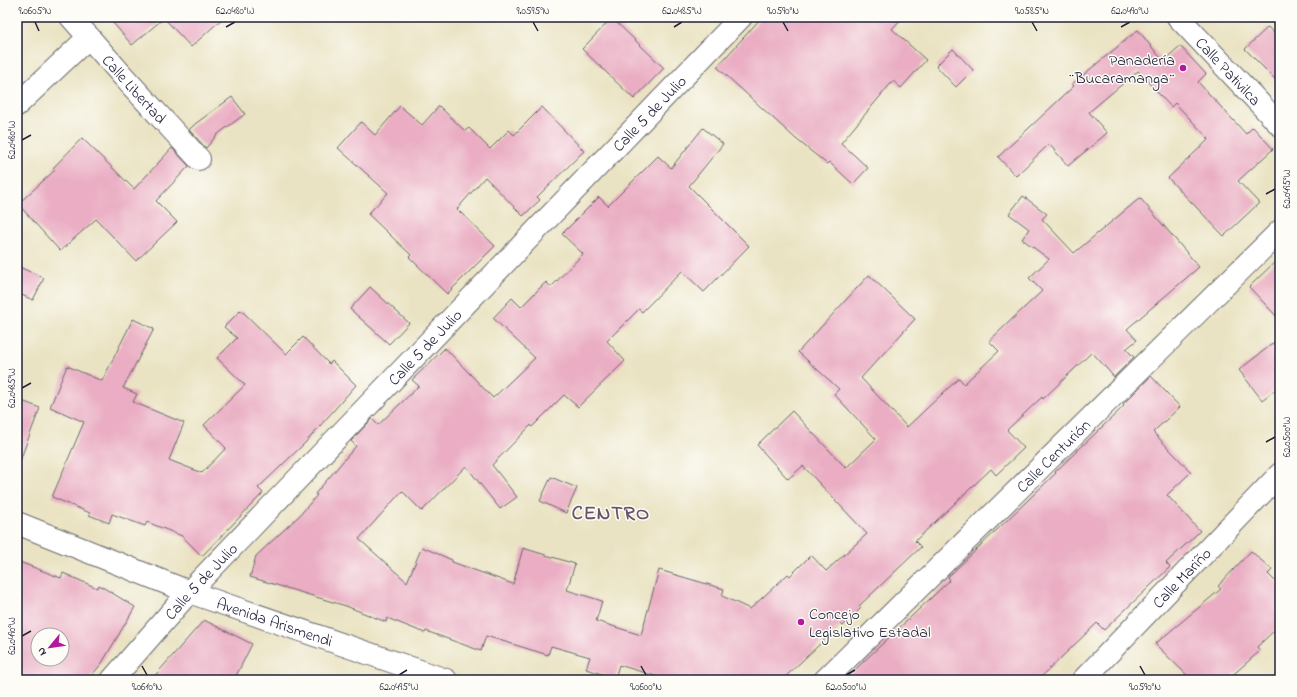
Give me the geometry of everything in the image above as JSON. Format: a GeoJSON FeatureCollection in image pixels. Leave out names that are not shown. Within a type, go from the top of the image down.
{"type":"FeatureCollection","features":[{"type":"Feature","properties":{"kind":"street","name":"Calle Libertad"},"geometry":{"type":"LineString","coordinates":[[71,17],[199,160]]}},
{"type":"Feature","properties":{"kind":"street","name":"Calle 5 de Julio"},"geometry":{"type":"LineString","coordinates":[[112,680],[189,592],[741,17]]}},
{"type":"Feature","properties":{"kind":"street","name":"Calle Pativilca"},"geometry":{"type":"LineString","coordinates":[[1178,17],[1280,125]]}},
{"type":"Feature","properties":{"kind":"street"},"geometry":{"type":"LineString","coordinates":[[17,105],[89,37]]}},
{"type":"Feature","properties":{"kind":"street","name":"Calle Centurión"},"geometry":{"type":"LineString","coordinates":[[825,680],[1280,230]]}},
{"type":"Feature","properties":{"kind":"street","name":"Calle Mariño"},"geometry":{"type":"LineString","coordinates":[[1083,680],[1280,474]]}},
{"type":"Feature","properties":{"kind":"street","name":"Avenida Arismendi"},"geometry":{"type":"LineString","coordinates":[[17,523],[189,592],[446,680]]}},
{"type":"Feature","properties":{"kind":"building"},"geometry":{"type":"Polygon","coordinates":[[[108,17],[224,17],[191,47],[164,18],[132,45],[108,17]]]}},
{"type":"Feature","properties":{"kind":"building"},"geometry":{"type":"Polygon","coordinates":[[[762,17],[903,17],[892,29],[926,60],[901,88],[893,81],[841,143],[868,168],[853,184],[829,162],[827,164],[796,139],[717,67],[762,17]]]}},
{"type":"Feature","properties":{"kind":"building"},"geometry":{"type":"Polygon","coordinates":[[[612,18],[664,68],[634,99],[582,49],[612,18]]]}},
{"type":"Feature","properties":{"kind":"building"},"geometry":{"type":"Polygon","coordinates":[[[1268,27],[1280,40],[1280,84],[1245,49],[1268,27]]]}},
{"type":"Feature","properties":{"kind":"building"},"geometry":{"type":"Polygon","coordinates":[[[1138,30],[1163,61],[1180,46],[1206,74],[1198,82],[1246,134],[1253,127],[1273,149],[1238,181],[1259,203],[1224,236],[1168,178],[1209,139],[1175,103],[1171,107],[1138,71],[1089,112],[1107,133],[1068,166],[1049,144],[1016,176],[998,157],[1074,86],[1072,84],[1138,30]]]}},
{"type":"Feature","properties":{"kind":"building"},"geometry":{"type":"Polygon","coordinates":[[[953,49],[973,70],[956,87],[936,66],[953,49]]]}},
{"type":"Feature","properties":{"kind":"building"},"geometry":{"type":"Polygon","coordinates":[[[232,97],[245,114],[218,134],[206,148],[189,130],[232,97]]]}},
{"type":"Feature","properties":{"kind":"building"},"geometry":{"type":"Polygon","coordinates":[[[400,106],[422,125],[439,106],[465,131],[469,128],[490,149],[509,130],[514,135],[542,107],[584,151],[537,197],[540,200],[523,216],[485,177],[457,209],[495,246],[447,294],[409,257],[411,255],[368,214],[388,193],[338,148],[361,122],[375,135],[400,106]]]}},
{"type":"Feature","properties":{"kind":"building"},"geometry":{"type":"Polygon","coordinates":[[[703,128],[723,144],[689,186],[749,246],[704,292],[682,271],[642,312],[639,309],[607,341],[625,361],[578,407],[564,395],[532,427],[531,425],[492,465],[517,497],[500,509],[466,466],[422,511],[402,491],[359,539],[407,582],[422,547],[452,560],[452,562],[513,584],[523,548],[575,564],[567,590],[602,601],[596,621],[641,635],[659,570],[724,589],[722,596],[750,609],[788,574],[790,576],[811,555],[826,571],[867,534],[803,466],[788,479],[757,445],[792,411],[846,468],[876,439],[834,394],[839,389],[798,352],[869,275],[915,319],[861,378],[907,427],[959,378],[964,384],[999,351],[989,341],[1042,291],[1029,278],[1049,259],[1022,239],[1029,229],[1009,214],[1023,196],[1047,214],[1042,219],[1074,253],[1140,198],[1199,267],[1127,329],[1137,340],[1126,349],[1134,357],[1114,377],[1092,352],[1043,399],[1042,397],[1007,430],[1024,448],[996,475],[991,469],[915,541],[921,547],[859,606],[861,608],[843,626],[841,624],[782,680],[669,680],[619,665],[615,678],[586,669],[590,657],[551,646],[548,655],[486,636],[481,651],[426,631],[425,633],[387,618],[386,622],[346,606],[250,577],[256,556],[300,515],[317,495],[315,494],[356,446],[351,441],[372,419],[378,425],[419,386],[412,380],[445,348],[493,398],[535,358],[493,318],[512,298],[521,307],[546,282],[551,287],[583,254],[562,234],[599,197],[608,206],[658,156],[671,168],[703,128]]]}},
{"type":"Feature","properties":{"kind":"building"},"geometry":{"type":"Polygon","coordinates":[[[82,138],[134,189],[172,148],[189,166],[156,201],[177,222],[136,261],[96,219],[60,251],[18,204],[55,170],[53,168],[82,138]]]}},
{"type":"Feature","properties":{"kind":"building"},"geometry":{"type":"Polygon","coordinates":[[[1280,257],[1280,320],[1249,287],[1280,257]]]}},
{"type":"Feature","properties":{"kind":"building"},"geometry":{"type":"Polygon","coordinates":[[[17,266],[44,278],[33,300],[17,293],[17,266]]]}},
{"type":"Feature","properties":{"kind":"building"},"geometry":{"type":"Polygon","coordinates":[[[370,287],[409,323],[389,344],[350,309],[370,287]]]}},
{"type":"Feature","properties":{"kind":"building"},"geometry":{"type":"Polygon","coordinates":[[[241,310],[286,354],[303,337],[329,364],[332,361],[356,385],[305,443],[258,488],[263,493],[202,556],[182,536],[147,522],[145,526],[112,514],[109,523],[89,515],[90,513],[52,497],[84,422],[50,407],[67,366],[102,381],[133,319],[154,329],[123,388],[137,394],[133,402],[184,423],[169,460],[202,473],[226,448],[204,425],[245,385],[217,358],[237,338],[224,327],[241,310]]]}},
{"type":"Feature","properties":{"kind":"building"},"geometry":{"type":"Polygon","coordinates":[[[1280,338],[1280,386],[1262,400],[1239,370],[1280,338]]]}},
{"type":"Feature","properties":{"kind":"building"},"geometry":{"type":"Polygon","coordinates":[[[1151,376],[1180,407],[1153,432],[1191,472],[1167,495],[1200,531],[1166,563],[1170,567],[1104,630],[1097,623],[1038,680],[844,680],[950,580],[948,577],[1124,406],[1123,404],[1151,376]]]}},
{"type":"Feature","properties":{"kind":"building"},"geometry":{"type":"Polygon","coordinates":[[[17,399],[40,408],[19,463],[17,463],[17,399]]]}},
{"type":"Feature","properties":{"kind":"building"},"geometry":{"type":"Polygon","coordinates":[[[551,477],[577,488],[566,513],[540,501],[551,477]]]}},
{"type":"Feature","properties":{"kind":"building"},"geometry":{"type":"Polygon","coordinates":[[[1251,551],[1272,570],[1268,574],[1280,586],[1280,625],[1257,647],[1260,651],[1227,680],[1192,680],[1155,644],[1221,589],[1218,586],[1251,551]]]}},
{"type":"Feature","properties":{"kind":"building"},"geometry":{"type":"Polygon","coordinates":[[[17,561],[61,578],[63,573],[97,588],[99,585],[135,607],[102,663],[88,680],[32,680],[17,673],[17,561]]]}},
{"type":"Feature","properties":{"kind":"building"},"geometry":{"type":"Polygon","coordinates":[[[204,620],[252,644],[234,680],[151,680],[204,620]]]}},
{"type":"Feature","properties":{"kind":"place","name":"Panadería ¨Bucaramanga¨"},"geometry":{"type":"Point","coordinates":[1183,68]}},
{"type":"Feature","properties":{"kind":"place","name":"Concejo Legislativo Estadal"},"geometry":{"type":"Point","coordinates":[801,622]}},
{"type":"Feature","properties":{"kind":"district","name":"CENTRO"},"geometry":{"type":"Point","coordinates":[611,512]}}]}
